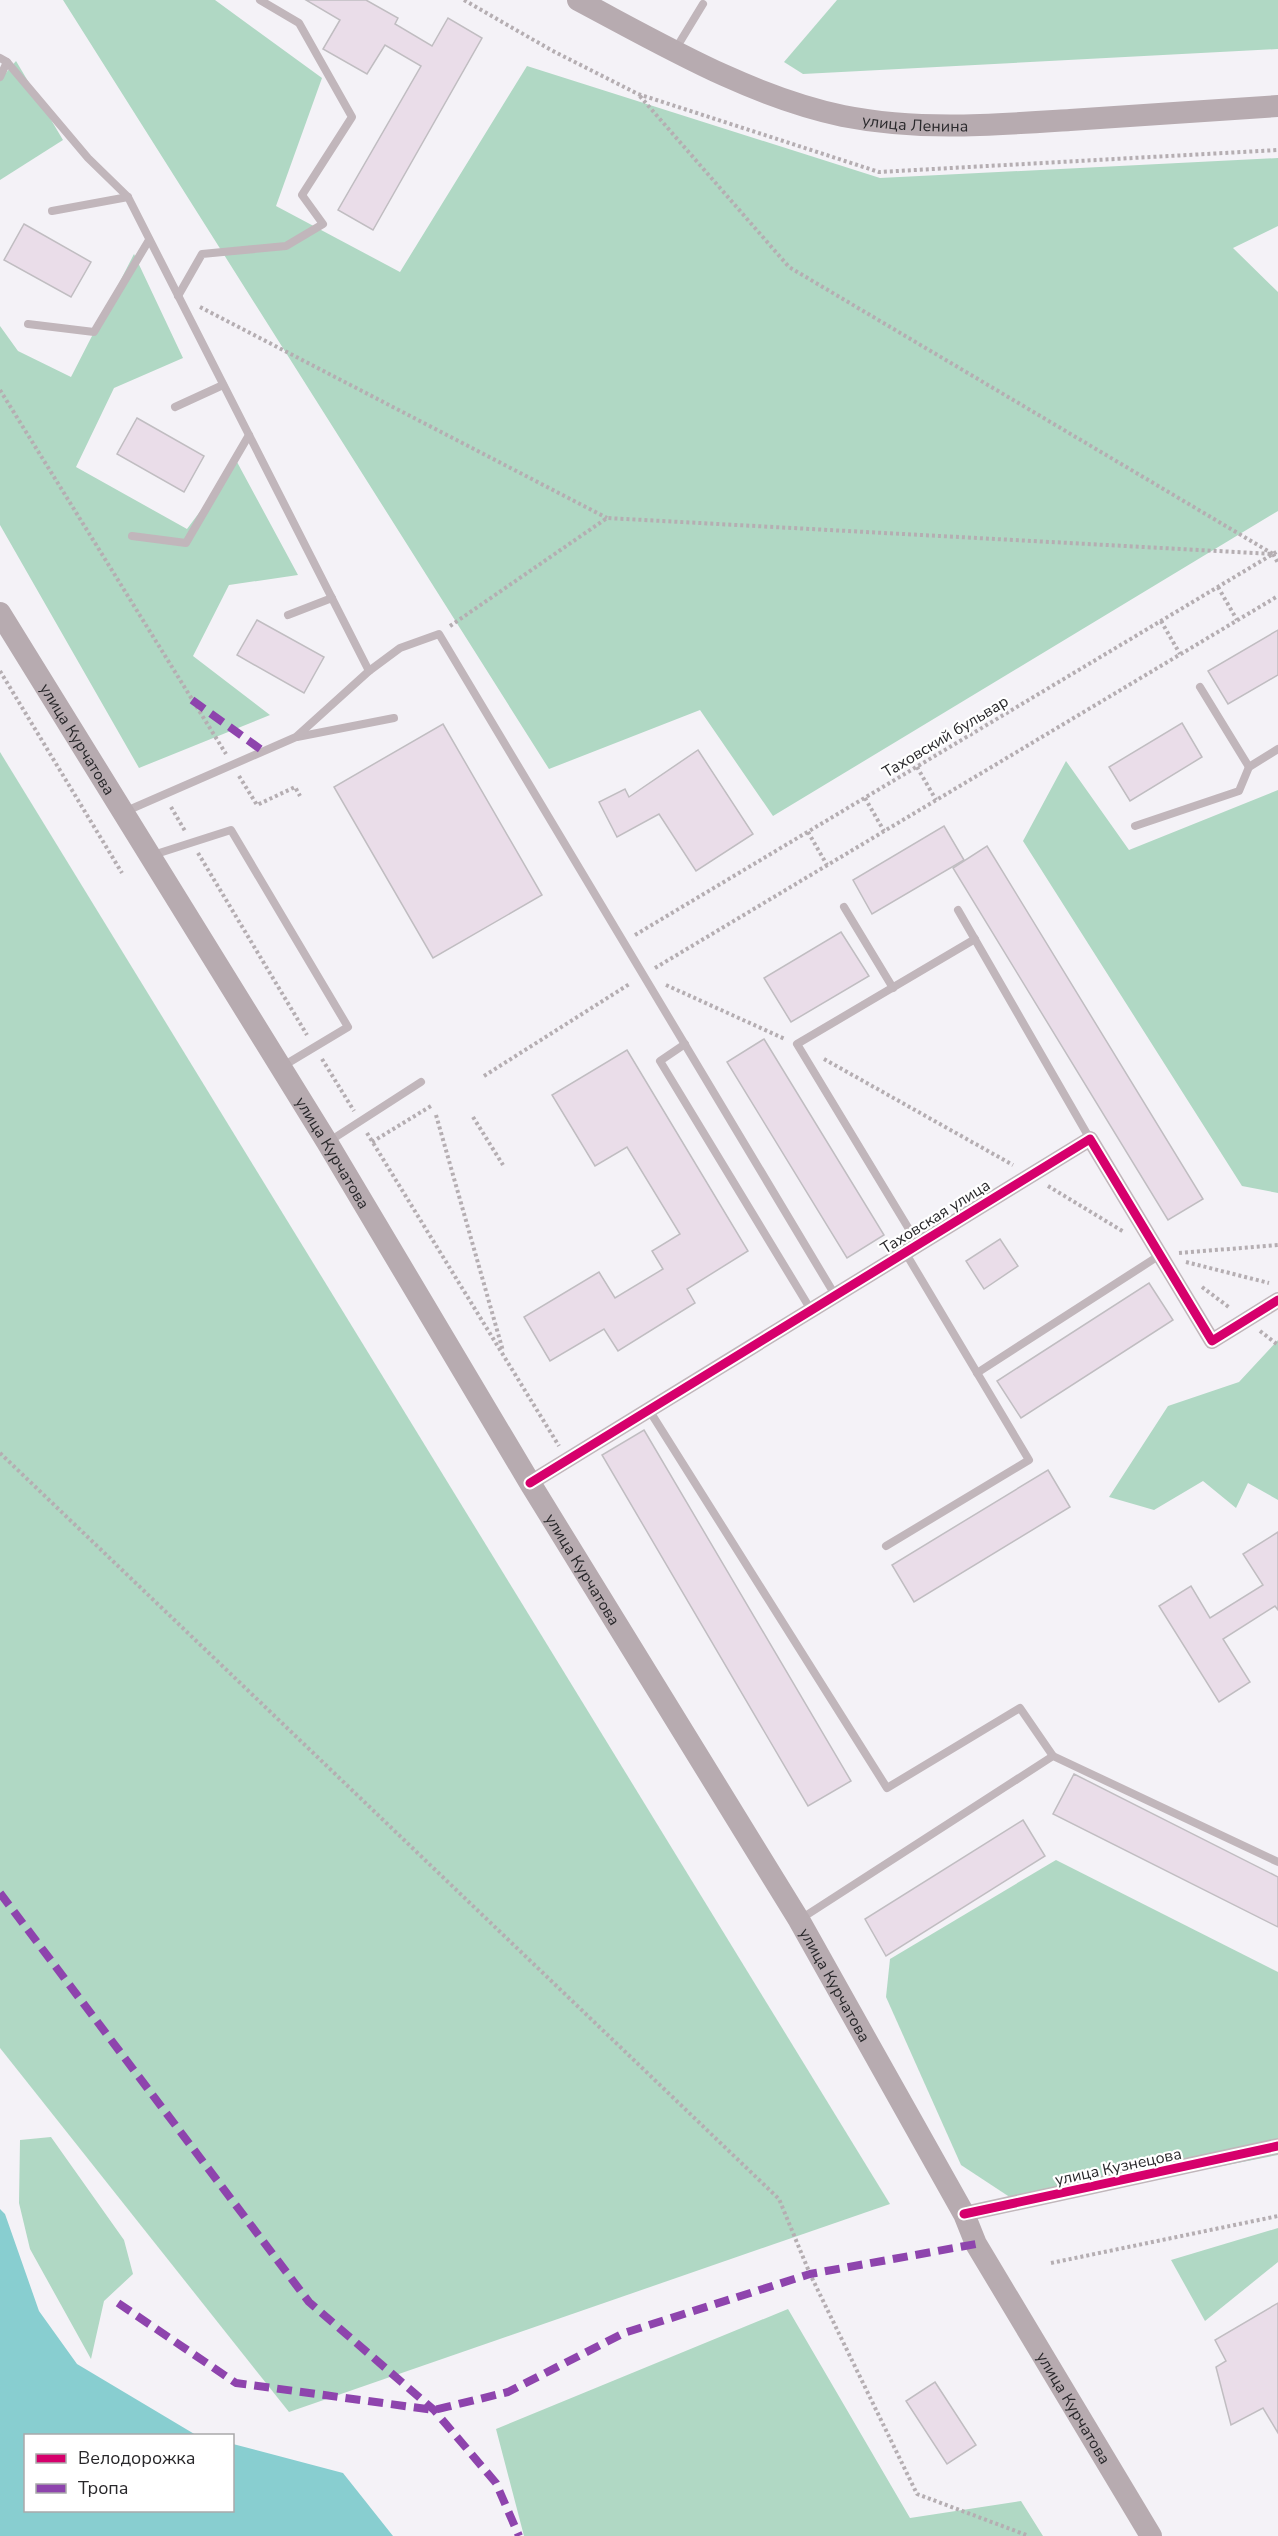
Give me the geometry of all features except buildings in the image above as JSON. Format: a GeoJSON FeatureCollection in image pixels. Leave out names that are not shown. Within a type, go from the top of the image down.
{"type":"FeatureCollection","features":[{"type":"Feature","properties":{"kind":"main road","name":"улица Ленина"},"geometry":{"type":"LineString","coordinates":[[578,0],[675,51],[779,98],[842,115],[895,124],[964,127],[1278,106]]}},
{"type":"Feature","properties":{"kind":"main road","name":"улица Курчатова"},"geometry":{"type":"LineString","coordinates":[[0,613],[327,1142],[530,1483],[798,1920],[964,2214],[976,2244],[1151,2536]]}},
{"type":"Feature","properties":{"kind":"street","name":"Таховская улица"},"geometry":{"type":"LineString","coordinates":[[530,1483],[1090,1138]]}},
{"type":"Feature","properties":{"kind":"street"},"geometry":{"type":"LineString","coordinates":[[1090,1138],[1212,1341],[1278,1300]]}},
{"type":"Feature","properties":{"kind":"street","name":"улица Кузнецова"},"geometry":{"type":"LineString","coordinates":[[964,2214],[1278,2146]]}},
{"type":"Feature","properties":{"kind":"lane"},"geometry":{"type":"LineString","coordinates":[[178,296],[202,254],[286,246],[323,224],[302,195],[352,117],[299,23],[260,0]]}},
{"type":"Feature","properties":{"kind":"lane"},"geometry":{"type":"LineString","coordinates":[[675,51],[701,1]]}},
{"type":"Feature","properties":{"kind":"lane"},"geometry":{"type":"LineString","coordinates":[[0,77],[4,60]]}},
{"type":"Feature","properties":{"kind":"lane"},"geometry":{"type":"LineString","coordinates":[[4,60],[88,158],[128,197],[369,671]]}},
{"type":"Feature","properties":{"kind":"lane"},"geometry":{"type":"LineString","coordinates":[[52,211],[128,197]]}},
{"type":"Feature","properties":{"kind":"lane"},"geometry":{"type":"LineString","coordinates":[[28,324],[93,332],[149,240]]}},
{"type":"Feature","properties":{"kind":"lane"},"geometry":{"type":"LineString","coordinates":[[175,407],[224,385]]}},
{"type":"Feature","properties":{"kind":"lane"},"geometry":{"type":"LineString","coordinates":[[132,536],[186,543],[249,435]]}},
{"type":"Feature","properties":{"kind":"lane"},"geometry":{"type":"LineString","coordinates":[[288,615],[332,598]]}},
{"type":"Feature","properties":{"kind":"lane"},"geometry":{"type":"LineString","coordinates":[[296,737],[369,671],[400,648],[439,634],[835,1295]]}},
{"type":"Feature","properties":{"kind":"lane"},"geometry":{"type":"LineString","coordinates":[[1200,687],[1249,767]]}},
{"type":"Feature","properties":{"kind":"lane"},"geometry":{"type":"LineString","coordinates":[[123,812],[296,737],[394,718]]}},
{"type":"Feature","properties":{"kind":"lane"},"geometry":{"type":"LineString","coordinates":[[1134,826],[1239,791],[1249,767],[1278,749]]}},
{"type":"Feature","properties":{"kind":"lane"},"geometry":{"type":"LineString","coordinates":[[150,856],[231,830],[348,1027],[280,1068]]}},
{"type":"Feature","properties":{"kind":"lane"},"geometry":{"type":"LineString","coordinates":[[844,907],[893,988]]}},
{"type":"Feature","properties":{"kind":"lane"},"geometry":{"type":"LineString","coordinates":[[958,910],[1090,1138]]}},
{"type":"Feature","properties":{"kind":"lane"},"geometry":{"type":"LineString","coordinates":[[886,1546],[1029,1460],[977,1373],[911,1248],[797,1044],[975,939]]}},
{"type":"Feature","properties":{"kind":"lane"},"geometry":{"type":"LineString","coordinates":[[685,1044],[660,1060],[811,1310]]}},
{"type":"Feature","properties":{"kind":"lane"},"geometry":{"type":"LineString","coordinates":[[327,1142],[421,1082]]}},
{"type":"Feature","properties":{"kind":"lane"},"geometry":{"type":"LineString","coordinates":[[977,1373],[1161,1255]]}},
{"type":"Feature","properties":{"kind":"lane"},"geometry":{"type":"LineString","coordinates":[[649,1410],[887,1788],[1020,1708],[1053,1756],[1278,1862]]}},
{"type":"Feature","properties":{"kind":"lane"},"geometry":{"type":"LineString","coordinates":[[798,1920],[1053,1756]]}},
{"type":"Feature","properties":{"kind":"path"},"geometry":{"type":"LineString","coordinates":[[638,94],[789,267],[1273,554],[1278,563]]}},
{"type":"Feature","properties":{"kind":"path"},"geometry":{"type":"LineString","coordinates":[[178,296],[607,518],[1273,554]]}},
{"type":"Feature","properties":{"kind":"path"},"geometry":{"type":"LineString","coordinates":[[0,390],[257,805],[295,787],[300,796]]}},
{"type":"Feature","properties":{"kind":"path"},"geometry":{"type":"LineString","coordinates":[[439,634],[607,518]]}},
{"type":"Feature","properties":{"kind":"path"},"geometry":{"type":"LineString","coordinates":[[1218,587],[1237,620]]}},
{"type":"Feature","properties":{"kind":"path"},"geometry":{"type":"LineString","coordinates":[[484,1076],[644,975],[1278,596]]}},
{"type":"Feature","properties":{"kind":"path"},"geometry":{"type":"LineString","coordinates":[[1161,621],[1180,654]]}},
{"type":"Feature","properties":{"kind":"path"},"geometry":{"type":"LineString","coordinates":[[0,671],[122,873]]}},
{"type":"Feature","properties":{"kind":"path"},"geometry":{"type":"LineString","coordinates":[[917,766],[936,800]]}},
{"type":"Feature","properties":{"kind":"path"},"geometry":{"type":"LineString","coordinates":[[865,798],[884,831]]}},
{"type":"Feature","properties":{"kind":"path"},"geometry":{"type":"LineString","coordinates":[[808,832],[827,865]]}},
{"type":"Feature","properties":{"kind":"path"},"geometry":{"type":"LineString","coordinates":[[644,975],[797,1044],[1031,1175],[1131,1237]]}},
{"type":"Feature","properties":{"kind":"path"},"geometry":{"type":"LineString","coordinates":[[372,1142],[431,1106]]}},
{"type":"Feature","properties":{"kind":"path"},"geometry":{"type":"LineString","coordinates":[[436,1115],[505,1358]]}},
{"type":"Feature","properties":{"kind":"path"},"geometry":{"type":"LineString","coordinates":[[473,1117],[503,1165]]}},
{"type":"Feature","properties":{"kind":"path"},"geometry":{"type":"LineString","coordinates":[[1161,1255],[1278,1245]]}},
{"type":"Feature","properties":{"kind":"path"},"geometry":{"type":"LineString","coordinates":[[1161,1255],[1278,1285]]}},
{"type":"Feature","properties":{"kind":"path"},"geometry":{"type":"LineString","coordinates":[[1198,1284],[1278,1345]]}},
{"type":"Feature","properties":{"kind":"path"},"geometry":{"type":"LineString","coordinates":[[0,1453],[779,2199],[810,2274],[917,2494],[1029,2536]]}},
{"type":"Feature","properties":{"kind":"path"},"geometry":{"type":"LineString","coordinates":[[1051,2263],[1278,2216]]}},
{"type":"Feature","properties":{"kind":"green space"},"geometry":{"type":"Polygon","coordinates":[[[63,0],[215,0],[322,78],[276,206],[400,272],[527,66],[880,178],[1278,158],[1278,226],[1233,248],[1278,292],[1278,511],[773,816],[700,710],[549,769],[63,0]]]}},
{"type":"Feature","properties":{"kind":"green space"},"geometry":{"type":"Polygon","coordinates":[[[837,0],[1278,0],[1278,49],[803,74],[784,62],[837,0]]]}},
{"type":"Feature","properties":{"kind":"green space"},"geometry":{"type":"Polygon","coordinates":[[[16,61],[63,140],[0,180],[0,80],[16,61]]]}},
{"type":"Feature","properties":{"kind":"green space"},"geometry":{"type":"Polygon","coordinates":[[[134,254],[183,358],[114,388],[76,467],[187,529],[237,462],[298,575],[229,585],[193,656],[270,715],[139,768],[0,525],[0,326],[18,351],[71,377],[134,254]]]}},
{"type":"Feature","properties":{"kind":"green space"},"geometry":{"type":"Polygon","coordinates":[[[0,752],[890,2204],[289,2412],[0,2048],[0,752]]]}},
{"type":"Feature","properties":{"kind":"green space"},"geometry":{"type":"Polygon","coordinates":[[[1066,761],[1129,850],[1278,790],[1278,1193],[1242,1186],[1023,841],[1066,761]]]}},
{"type":"Feature","properties":{"kind":"green space"},"geometry":{"type":"Polygon","coordinates":[[[1278,1340],[1278,1500],[1248,1483],[1236,1508],[1203,1481],[1154,1510],[1109,1497],[1168,1406],[1239,1382],[1278,1340]]]}},
{"type":"Feature","properties":{"kind":"green space"},"geometry":{"type":"Polygon","coordinates":[[[1056,1860],[1278,1972],[1278,2155],[1022,2205],[961,2165],[886,1997],[890,1959],[1056,1860]]]}},
{"type":"Feature","properties":{"kind":"green space"},"geometry":{"type":"Polygon","coordinates":[[[51,2137],[124,2240],[133,2274],[104,2301],[91,2359],[30,2249],[19,2203],[20,2140],[51,2137]]]}},
{"type":"Feature","properties":{"kind":"green space"},"geometry":{"type":"Polygon","coordinates":[[[1278,2228],[1278,2262],[1205,2321],[1171,2260],[1278,2228]]]}},
{"type":"Feature","properties":{"kind":"green space"},"geometry":{"type":"Polygon","coordinates":[[[788,2309],[910,2518],[1021,2501],[1043,2536],[524,2536],[496,2429],[788,2309]]]}},
{"type":"Feature","properties":{"kind":"water"},"geometry":{"type":"Polygon","coordinates":[[[0,2209],[5,2214],[39,2311],[77,2364],[194,2434],[24,2434],[24,2512],[234,2512],[234,2444],[343,2473],[393,2536],[0,2536],[0,2209]]]}},
{"type":"Feature","properties":{"kind":"marked path"},"geometry":{"type":"LineString","coordinates":[[192,700],[263,751]]}},
{"type":"Feature","properties":{"kind":"marked path"},"geometry":{"type":"LineString","coordinates":[[0,1893],[309,2302],[434,2410],[496,2483],[519,2536]]}},
{"type":"Feature","properties":{"kind":"marked path"},"geometry":{"type":"LineString","coordinates":[[118,2303],[236,2383],[434,2410],[508,2392],[624,2333],[810,2274],[976,2244]]}},
{"type":"Feature","properties":{"kind":"cycle path"},"geometry":{"type":"LineString","coordinates":[[530,1483],[1090,1139],[1212,1341],[1278,1300]]}},
{"type":"Feature","properties":{"kind":"cycle path"},"geometry":{"type":"LineString","coordinates":[[964,2214],[1278,2146]]}}]}
